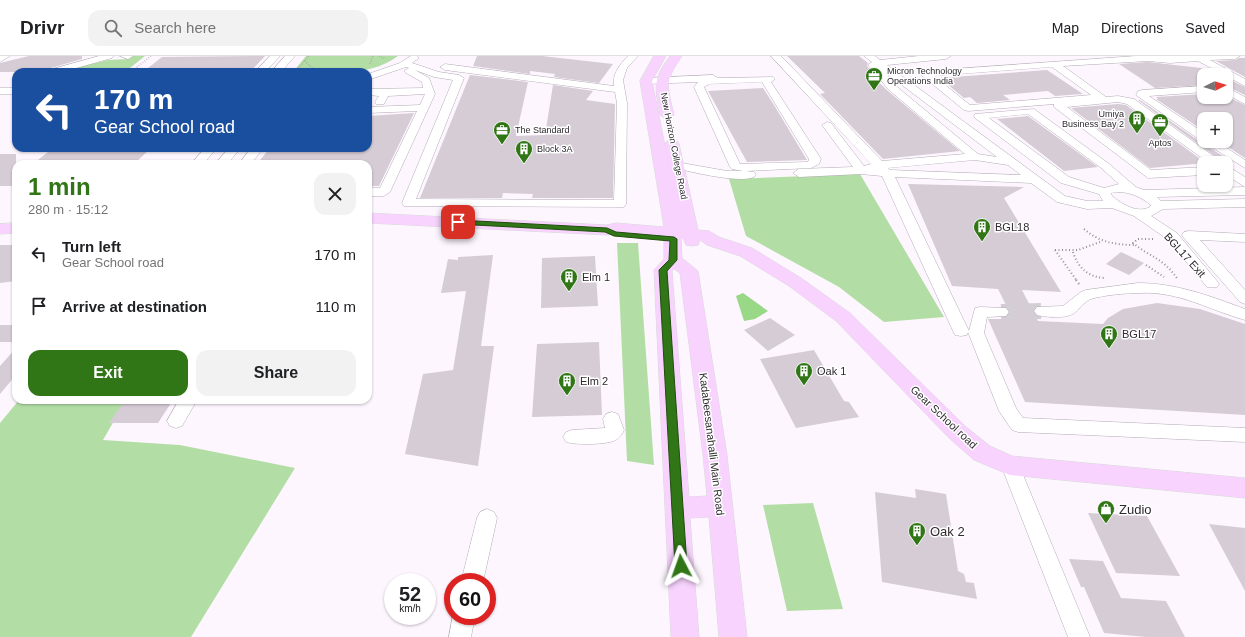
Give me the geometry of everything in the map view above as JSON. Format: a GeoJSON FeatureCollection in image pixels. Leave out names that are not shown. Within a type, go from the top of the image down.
{"type":"FeatureCollection","features":[{"type":"Feature","properties":{"kind":"main road"},"geometry":{"type":"LineString","coordinates":[[646,81],[655,62],[660,56]]}},
{"type":"Feature","properties":{"kind":"main road","name":"New Horizon College Road"},"geometry":{"type":"LineString","coordinates":[[676,56],[664,71],[661,80],[676,166],[699,238]]}},
{"type":"Feature","properties":{"kind":"main road","name":"New Horizon College Road"},"geometry":{"type":"LineString","coordinates":[[646,81],[673,244]]}},
{"type":"Feature","properties":{"kind":"main road","name":"Gear School road"},"geometry":{"type":"LineString","coordinates":[[372,218],[607,230],[614,234],[673,244],[699,238],[746,252],[795,282],[843,317],[957,432],[982,453],[1010,466],[1245,488]]}},
{"type":"Feature","properties":{"kind":"main road"},"geometry":{"type":"LineString","coordinates":[[0,229],[12,228]]}},
{"type":"Feature","properties":{"kind":"main road"},"geometry":{"type":"LineString","coordinates":[[673,244],[663,270],[685,637]]}},
{"type":"Feature","properties":{"kind":"main road","name":"Kadabeesanahalli Main Road"},"geometry":{"type":"LineString","coordinates":[[673,244],[689,271],[715,455],[733,637]]}},
{"type":"Feature","properties":{"kind":"main road"},"geometry":{"type":"LineString","coordinates":[[677,508],[720,506]]}},
{"type":"Feature","properties":{"kind":"street"},"geometry":{"type":"LineString","coordinates":[[0,59],[4,56]]}},
{"type":"Feature","properties":{"kind":"street"},"geometry":{"type":"LineString","coordinates":[[66,68],[109,56]]}},
{"type":"Feature","properties":{"kind":"street"},"geometry":{"type":"LineString","coordinates":[[264,68],[275,56]]}},
{"type":"Feature","properties":{"kind":"street"},"geometry":{"type":"LineString","coordinates":[[280,68],[290,56]]}},
{"type":"Feature","properties":{"kind":"street"},"geometry":{"type":"LineString","coordinates":[[372,80],[405,65],[417,56]]}},
{"type":"Feature","properties":{"kind":"street"},"geometry":{"type":"LineString","coordinates":[[459,78],[408,203],[620,204],[620,74],[632,56]]}},
{"type":"Feature","properties":{"kind":"street"},"geometry":{"type":"LineString","coordinates":[[776,56],[793,74],[831,123],[861,170]]}},
{"type":"Feature","properties":{"kind":"street"},"geometry":{"type":"LineString","coordinates":[[869,56],[1032,179],[1061,199],[1087,205],[1108,198],[1114,188],[1138,192],[1184,193],[1245,191]]}},
{"type":"Feature","properties":{"kind":"street"},"geometry":{"type":"LineString","coordinates":[[946,56],[878,63],[873,66],[889,82],[892,88],[975,157]]}},
{"type":"Feature","properties":{"kind":"street"},"geometry":{"type":"LineString","coordinates":[[1054,64],[1101,97],[968,108],[925,74],[1054,64],[1148,58],[1170,60],[1235,56]]}},
{"type":"Feature","properties":{"kind":"street"},"geometry":{"type":"LineString","coordinates":[[1200,58],[1245,83]]}},
{"type":"Feature","properties":{"kind":"street"},"geometry":{"type":"LineString","coordinates":[[405,65],[437,75],[459,78],[620,94]]}},
{"type":"Feature","properties":{"kind":"street"},"geometry":{"type":"LineString","coordinates":[[372,192],[384,192],[430,90],[426,80],[405,65]]}},
{"type":"Feature","properties":{"kind":"street"},"geometry":{"type":"LineString","coordinates":[[372,77],[405,65],[620,94]]}},
{"type":"Feature","properties":{"kind":"street"},"geometry":{"type":"LineString","coordinates":[[768,78],[815,159],[815,162],[811,165],[744,168],[736,167],[732,162],[699,87],[708,82],[768,78],[793,74]]}},
{"type":"Feature","properties":{"kind":"street"},"geometry":{"type":"LineString","coordinates":[[646,81],[768,78]]}},
{"type":"Feature","properties":{"kind":"street"},"geometry":{"type":"LineString","coordinates":[[768,78],[828,172]]}},
{"type":"Feature","properties":{"kind":"street"},"geometry":{"type":"LineString","coordinates":[[1197,89],[1151,92],[1142,93],[1141,95],[1197,133]]}},
{"type":"Feature","properties":{"kind":"street"},"geometry":{"type":"LineString","coordinates":[[372,92],[430,90]]}},
{"type":"Feature","properties":{"kind":"street"},"geometry":{"type":"LineString","coordinates":[[0,91],[12,91]]}},
{"type":"Feature","properties":{"kind":"street"},"geometry":{"type":"LineString","coordinates":[[372,109],[385,92]]}},
{"type":"Feature","properties":{"kind":"street"},"geometry":{"type":"LineString","coordinates":[[1233,94],[1245,101]]}},
{"type":"Feature","properties":{"kind":"street"},"geometry":{"type":"LineString","coordinates":[[1197,171],[1152,175],[1147,173],[1058,105],[1118,99],[1130,101],[1207,156]]}},
{"type":"Feature","properties":{"kind":"street"},"geometry":{"type":"LineString","coordinates":[[372,109],[423,108]]}},
{"type":"Feature","properties":{"kind":"street"},"geometry":{"type":"LineString","coordinates":[[1157,208],[1155,202],[1138,192],[1030,111],[979,116],[1065,180],[1108,198],[1124,210],[1138,213],[1150,212],[1157,208],[1161,205],[1245,203]]}},
{"type":"Feature","properties":{"kind":"street"},"geometry":{"type":"LineString","coordinates":[[841,156],[817,122],[831,123],[884,169],[961,331]]}},
{"type":"Feature","properties":{"kind":"street"},"geometry":{"type":"LineString","coordinates":[[1220,148],[1245,165]]}},
{"type":"Feature","properties":{"kind":"street"},"geometry":{"type":"LineString","coordinates":[[200,160],[208,152]]}},
{"type":"Feature","properties":{"kind":"street"},"geometry":{"type":"LineString","coordinates":[[224,160],[232,152]]}},
{"type":"Feature","properties":{"kind":"street"},"geometry":{"type":"LineString","coordinates":[[676,166],[727,175],[884,169],[975,157],[1010,162]]}},
{"type":"Feature","properties":{"kind":"street"},"geometry":{"type":"LineString","coordinates":[[884,169],[1032,179]]}},
{"type":"Feature","properties":{"kind":"street"},"geometry":{"type":"LineString","coordinates":[[1160,174],[1184,193]]}},
{"type":"Feature","properties":{"kind":"street"},"geometry":{"type":"LineString","coordinates":[[1233,174],[1245,182]]}},
{"type":"Feature","properties":{"kind":"street","name":"BGL17 Exit"},"geometry":{"type":"LineString","coordinates":[[1138,213],[1172,236],[1212,284]]}},
{"type":"Feature","properties":{"kind":"street"},"geometry":{"type":"LineString","coordinates":[[1245,238],[1189,235],[1245,299]]}},
{"type":"Feature","properties":{"kind":"street"},"geometry":{"type":"LineString","coordinates":[[1042,311],[1067,311],[1086,295],[1138,288],[1170,290],[1192,295],[1245,315]]}},
{"type":"Feature","properties":{"kind":"street"},"geometry":{"type":"LineString","coordinates":[[1001,312],[980,312],[976,333],[1008,411],[1018,425],[1245,435]]}},
{"type":"Feature","properties":{"kind":"street"},"geometry":{"type":"LineString","coordinates":[[176,421],[186,404]]}},
{"type":"Feature","properties":{"kind":"street"},"geometry":{"type":"LineString","coordinates":[[572,437],[609,435],[615,430],[612,419]]}},
{"type":"Feature","properties":{"kind":"street"},"geometry":{"type":"LineString","coordinates":[[1010,466],[1079,637]]}},
{"type":"Feature","properties":{"kind":"street"},"geometry":{"type":"LineString","coordinates":[[474,573],[486,518]]}},
{"type":"Feature","properties":{"kind":"street"},"geometry":{"type":"LineString","coordinates":[[460,637],[462,625]]}},
{"type":"Feature","properties":{"kind":"path"},"geometry":{"type":"LineString","coordinates":[[136,68],[151,56]]}},
{"type":"Feature","properties":{"kind":"path"},"geometry":{"type":"LineString","coordinates":[[299,68],[309,56]]}},
{"type":"Feature","properties":{"kind":"path"},"geometry":{"type":"LineString","coordinates":[[370,67],[372,56]]}},
{"type":"Feature","properties":{"kind":"path"},"geometry":{"type":"LineString","coordinates":[[379,56],[388,60]]}},
{"type":"Feature","properties":{"kind":"path"},"geometry":{"type":"LineString","coordinates":[[305,61],[308,66],[312,68]]}},
{"type":"Feature","properties":{"kind":"path"},"geometry":{"type":"LineString","coordinates":[[1084,229],[1100,242],[1110,245],[1136,246],[1160,257],[1168,263],[1180,283],[1176,284]]}},
{"type":"Feature","properties":{"kind":"path"},"geometry":{"type":"LineString","coordinates":[[1136,246],[1133,243],[1138,239],[1175,241]]}},
{"type":"Feature","properties":{"kind":"path"},"geometry":{"type":"LineString","coordinates":[[1086,295],[1055,250],[1073,252],[1082,251],[1100,242]]}},
{"type":"Feature","properties":{"kind":"path"},"geometry":{"type":"LineString","coordinates":[[1073,252],[1075,262],[1084,273],[1099,278],[1108,278]]}},
{"type":"Feature","properties":{"kind":"path"},"geometry":{"type":"LineString","coordinates":[[1146,265],[1170,281]]}},
{"type":"Feature","properties":{"kind":"shaded area"},"geometry":{"type":"Polygon","coordinates":[[[133,56],[145,56],[130,68],[75,68],[108,60],[129,59],[133,56]]]}},
{"type":"Feature","properties":{"kind":"shaded area"},"geometry":{"type":"Polygon","coordinates":[[[306,56],[398,56],[387,63],[372,68],[296,68],[306,56]]]}},
{"type":"Feature","properties":{"kind":"shaded area"},"geometry":{"type":"Polygon","coordinates":[[[860,174],[944,317],[884,322],[839,287],[746,236],[729,179],[860,174]]]}},
{"type":"Feature","properties":{"kind":"shaded area"},"geometry":{"type":"Polygon","coordinates":[[[617,243],[638,243],[654,465],[627,461],[617,243]]]}},
{"type":"Feature","properties":{"kind":"shaded area"},"geometry":{"type":"Polygon","coordinates":[[[743,293],[768,311],[755,319],[744,321],[736,296],[743,293]]]}},
{"type":"Feature","properties":{"kind":"shaded area"},"geometry":{"type":"Polygon","coordinates":[[[16,404],[124,404],[103,440],[180,445],[295,468],[191,637],[0,637],[0,423],[16,404]]]}},
{"type":"Feature","properties":{"kind":"shaded area"},"geometry":{"type":"Polygon","coordinates":[[[813,503],[843,609],[787,611],[763,505],[813,503]]]}},
{"type":"Feature","properties":{"kind":"building"},"geometry":{"type":"Polygon","coordinates":[[[29,56],[82,56],[82,59],[51,68],[12,68],[12,72],[0,72],[0,63],[29,56]]]}},
{"type":"Feature","properties":{"kind":"building"},"geometry":{"type":"Polygon","coordinates":[[[265,56],[254,68],[148,68],[162,57],[265,56]]]}},
{"type":"Feature","properties":{"kind":"building"},"geometry":{"type":"Polygon","coordinates":[[[477,56],[542,56],[613,64],[599,83],[554,77],[555,74],[530,71],[530,74],[473,66],[477,56]]]}},
{"type":"Feature","properties":{"kind":"building"},"geometry":{"type":"Polygon","coordinates":[[[787,56],[859,56],[868,63],[867,66],[871,71],[868,72],[888,91],[960,151],[883,159],[820,94],[825,93],[787,56]]]}},
{"type":"Feature","properties":{"kind":"building"},"geometry":{"type":"Polygon","coordinates":[[[1245,58],[1245,77],[1233,70],[1233,68],[1229,68],[1216,61],[1245,58]]]}},
{"type":"Feature","properties":{"kind":"building"},"geometry":{"type":"Polygon","coordinates":[[[1148,62],[1201,68],[1197,68],[1197,85],[1155,88],[1119,64],[1148,62]]]}},
{"type":"Feature","properties":{"kind":"building"},"geometry":{"type":"Polygon","coordinates":[[[1047,70],[1083,94],[1055,96],[1048,91],[1003,95],[1010,100],[977,103],[970,97],[964,98],[940,78],[1047,70]]]}},
{"type":"Feature","properties":{"kind":"building","name":"Block 3A"},"geometry":{"type":"Polygon","coordinates":[[[470,75],[528,82],[516,136],[545,135],[553,85],[593,91],[586,100],[615,104],[613,198],[532,198],[533,194],[503,193],[502,198],[420,198],[470,75]]]}},
{"type":"Feature","properties":{"kind":"building"},"geometry":{"type":"Polygon","coordinates":[[[1233,81],[1245,87],[1245,95],[1233,89],[1233,81]]]}},
{"type":"Feature","properties":{"kind":"building"},"geometry":{"type":"Polygon","coordinates":[[[763,88],[807,160],[747,162],[708,91],[763,88]]]}},
{"type":"Feature","properties":{"kind":"building"},"geometry":{"type":"Polygon","coordinates":[[[1197,94],[1197,104],[1233,104],[1233,99],[1245,105],[1245,158],[1230,148],[1233,148],[1233,112],[1197,112],[1197,126],[1156,99],[1158,99],[1156,97],[1197,94]]]}},
{"type":"Feature","properties":{"kind":"building"},"geometry":{"type":"Polygon","coordinates":[[[1138,100],[1197,140],[1197,143],[1138,100]]]}},
{"type":"Feature","properties":{"kind":"building","name":"Umiya Business Bay 2"},"geometry":{"type":"Polygon","coordinates":[[[1118,104],[1126,105],[1197,156],[1197,164],[1150,168],[1071,108],[1118,104]]]}},
{"type":"Feature","properties":{"kind":"building"},"geometry":{"type":"Polygon","coordinates":[[[414,113],[379,186],[372,186],[372,160],[260,160],[267,152],[372,152],[372,116],[414,113]]]}},
{"type":"Feature","properties":{"kind":"building"},"geometry":{"type":"Polygon","coordinates":[[[1028,116],[1098,167],[1064,171],[997,119],[1028,116]]]}},
{"type":"Feature","properties":{"kind":"building"},"geometry":{"type":"Polygon","coordinates":[[[1204,148],[1210,148],[1223,156],[1214,156],[1204,148]]]}},
{"type":"Feature","properties":{"kind":"building"},"geometry":{"type":"Polygon","coordinates":[[[48,152],[147,152],[138,160],[38,160],[48,152]]]}},
{"type":"Feature","properties":{"kind":"building"},"geometry":{"type":"Polygon","coordinates":[[[0,154],[16,154],[16,160],[12,160],[12,186],[0,186],[0,154]]]}},
{"type":"Feature","properties":{"kind":"building"},"geometry":{"type":"Polygon","coordinates":[[[908,184],[1024,187],[1004,198],[1061,292],[1022,290],[1038,321],[1103,324],[1108,318],[1123,309],[1157,303],[1200,309],[1245,324],[1245,415],[1025,402],[988,319],[1013,319],[998,289],[952,286],[908,184]]]}},
{"type":"Feature","properties":{"kind":"building"},"geometry":{"type":"Polygon","coordinates":[[[0,245],[12,245],[12,282],[0,283],[0,245]]]}},
{"type":"Feature","properties":{"kind":"building"},"geometry":{"type":"Polygon","coordinates":[[[1121,252],[1144,263],[1129,275],[1106,264],[1121,252]]]}},
{"type":"Feature","properties":{"kind":"building"},"geometry":{"type":"Polygon","coordinates":[[[493,255],[481,346],[494,346],[478,466],[405,454],[423,374],[453,370],[466,291],[441,293],[448,259],[458,260],[458,257],[493,255]]]}},
{"type":"Feature","properties":{"kind":"building","name":"Elm 1"},"geometry":{"type":"Polygon","coordinates":[[[595,256],[598,306],[541,308],[542,258],[595,256]]]}},
{"type":"Feature","properties":{"kind":"building"},"geometry":{"type":"Polygon","coordinates":[[[770,318],[795,335],[768,351],[744,330],[770,318]]]}},
{"type":"Feature","properties":{"kind":"building"},"geometry":{"type":"Polygon","coordinates":[[[0,325],[12,325],[12,342],[0,342],[0,325]]]}},
{"type":"Feature","properties":{"kind":"building","name":"Elm 2"},"geometry":{"type":"Polygon","coordinates":[[[599,342],[602,415],[532,417],[537,344],[599,342]]]}},
{"type":"Feature","properties":{"kind":"building","name":"Oak 1"},"geometry":{"type":"Polygon","coordinates":[[[814,350],[844,401],[849,402],[859,417],[796,428],[760,359],[814,350]]]}},
{"type":"Feature","properties":{"kind":"building"},"geometry":{"type":"Polygon","coordinates":[[[12,352],[12,380],[0,394],[0,366],[12,352]]]}},
{"type":"Feature","properties":{"kind":"building"},"geometry":{"type":"Polygon","coordinates":[[[122,404],[170,404],[158,423],[109,423],[122,404]]]}},
{"type":"Feature","properties":{"kind":"building","name":"Oak 2"},"geometry":{"type":"Polygon","coordinates":[[[915,489],[946,494],[958,571],[964,574],[966,582],[974,583],[977,599],[882,582],[875,492],[916,498],[915,489]]]}},
{"type":"Feature","properties":{"kind":"building"},"geometry":{"type":"Polygon","coordinates":[[[1088,513],[1147,516],[1180,576],[1116,573],[1088,513]]]}},
{"type":"Feature","properties":{"kind":"building"},"geometry":{"type":"Polygon","coordinates":[[[1209,524],[1245,528],[1245,591],[1209,524]]]}},
{"type":"Feature","properties":{"kind":"building"},"geometry":{"type":"Polygon","coordinates":[[[1069,559],[1103,561],[1121,598],[1166,601],[1185,637],[1146,637],[1104,633],[1084,587],[1081,587],[1069,559]]]}},
{"type":"Feature","properties":{"kind":"tunnel"},"geometry":{"type":"LineString","coordinates":[[1001,312],[1042,311]]}},
{"type":"Feature","properties":{"kind":"place","name":"Micron Technology Operations India"},"geometry":{"type":"Point","coordinates":[874,91]}},
{"type":"Feature","properties":{"kind":"place","name":"Umiya Business Bay 2"},"geometry":{"type":"Point","coordinates":[1137,134]}},
{"type":"Feature","properties":{"kind":"place","name":"Aptos"},"geometry":{"type":"Point","coordinates":[1160,137]}},
{"type":"Feature","properties":{"kind":"place","name":"The Standard"},"geometry":{"type":"Point","coordinates":[502,145]}},
{"type":"Feature","properties":{"kind":"place","name":"Block 3A"},"geometry":{"type":"Point","coordinates":[524,164]}},
{"type":"Feature","properties":{"kind":"place","name":"BGL18"},"geometry":{"type":"Point","coordinates":[982,242]}},
{"type":"Feature","properties":{"kind":"place","name":"Elm 1"},"geometry":{"type":"Point","coordinates":[569,292]}},
{"type":"Feature","properties":{"kind":"place","name":"BGL17"},"geometry":{"type":"Point","coordinates":[1109,349]}},
{"type":"Feature","properties":{"kind":"place","name":"Oak 1"},"geometry":{"type":"Point","coordinates":[804,386]}},
{"type":"Feature","properties":{"kind":"place","name":"Elm 2"},"geometry":{"type":"Point","coordinates":[567,396]}},
{"type":"Feature","properties":{"kind":"place","name":"Zudio"},"geometry":{"type":"Point","coordinates":[1106,524]}},
{"type":"Feature","properties":{"kind":"place","name":"Oak 2"},"geometry":{"type":"Point","coordinates":[917,546]}},
{"type":"Feature","properties":{"kind":"route"},"geometry":{"type":"LineString","coordinates":[[458,222],[607,230],[614,234],[674,239],[673,260],[663,270],[681,566]]}}]}
